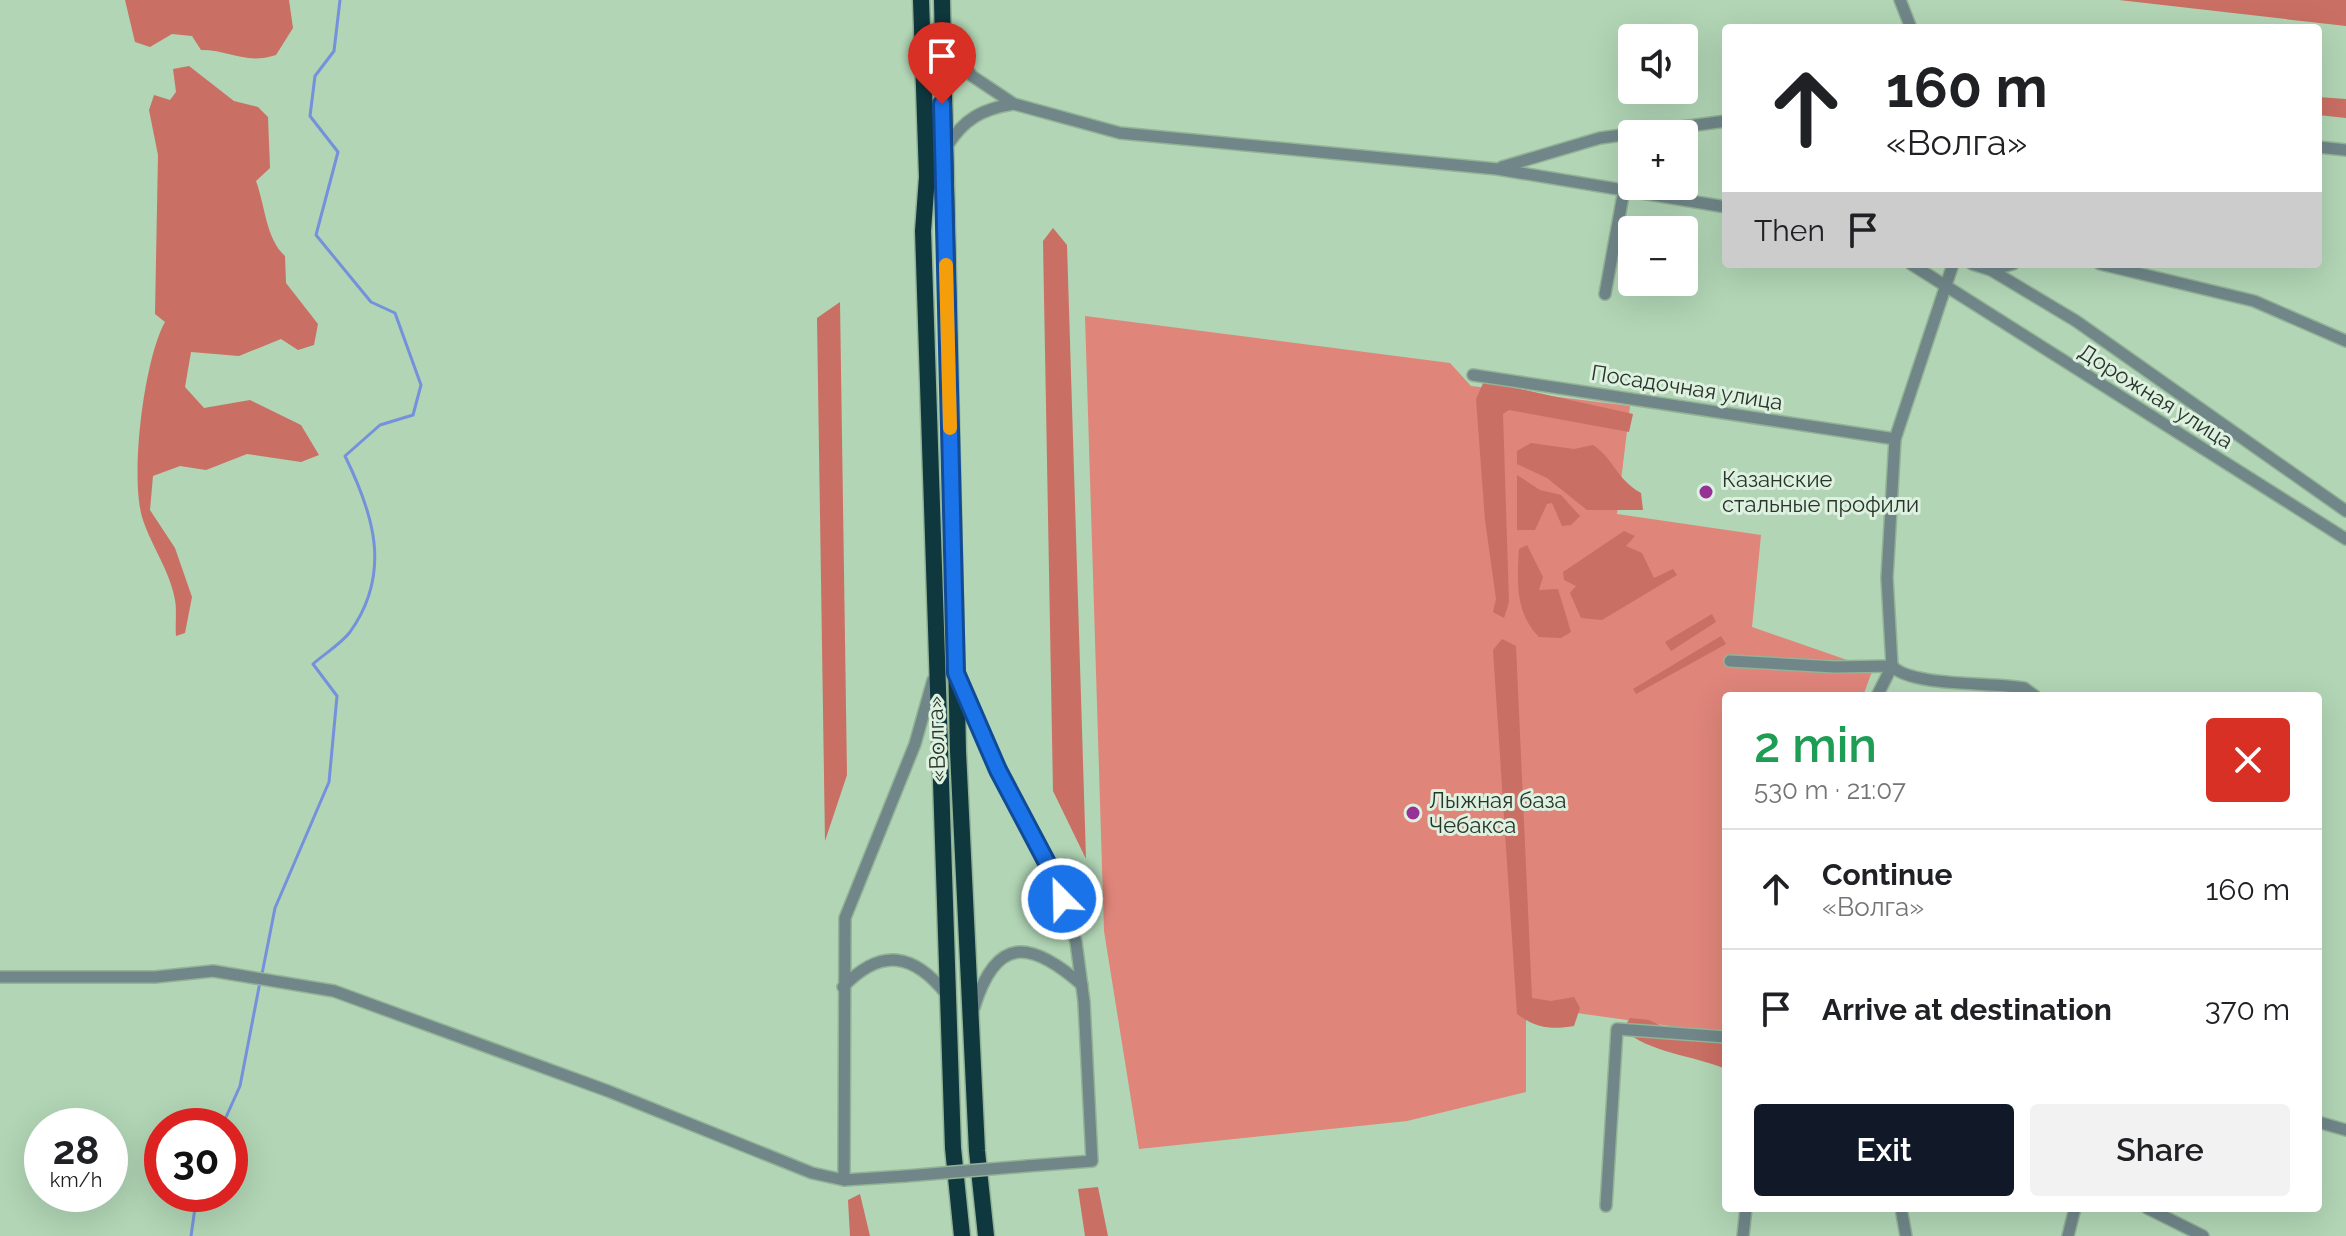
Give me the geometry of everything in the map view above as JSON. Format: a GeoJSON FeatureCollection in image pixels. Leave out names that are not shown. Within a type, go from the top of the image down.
{"type":"FeatureCollection","features":[{"type":"Feature","properties":{"kind":"highway","name":"«Волга»"},"geometry":{"type":"LineString","coordinates":[[921,0],[927,177],[923,231],[936,673],[953,1148],[962,1236]]}},
{"type":"Feature","properties":{"kind":"highway","name":"«Волга»"},"geometry":{"type":"LineString","coordinates":[[942,0],[956,673],[977,1151],[986,1236]]}},
{"type":"Feature","properties":{"kind":"street"},"geometry":{"type":"LineString","coordinates":[[1900,0],[1909,24]]}},
{"type":"Feature","properties":{"kind":"street"},"geometry":{"type":"LineString","coordinates":[[943,27],[954,52],[972,76],[1014,104],[1120,133],[1497,169],[1618,189]]}},
{"type":"Feature","properties":{"kind":"street"},"geometry":{"type":"LineString","coordinates":[[944,150],[957,129],[973,115],[990,107],[1014,104]]}},
{"type":"Feature","properties":{"kind":"street"},"geometry":{"type":"LineString","coordinates":[[1497,169],[1600,138],[1722,122]]}},
{"type":"Feature","properties":{"kind":"street"},"geometry":{"type":"LineString","coordinates":[[2322,147],[2346,150]]}},
{"type":"Feature","properties":{"kind":"street"},"geometry":{"type":"LineString","coordinates":[[1605,294],[1622,200]]}},
{"type":"Feature","properties":{"kind":"street"},"geometry":{"type":"LineString","coordinates":[[1684,200],[1722,206]]}},
{"type":"Feature","properties":{"kind":"street","name":"Дорожная улица"},"geometry":{"type":"LineString","coordinates":[[1917,268],[2346,539]]}},
{"type":"Feature","properties":{"kind":"street"},"geometry":{"type":"LineString","coordinates":[[1879,692],[1892,666],[1887,578],[1895,439],[1951,268]]}},
{"type":"Feature","properties":{"kind":"street"},"geometry":{"type":"LineString","coordinates":[[1985,268],[2076,321],[2346,511]]}},
{"type":"Feature","properties":{"kind":"street"},"geometry":{"type":"LineString","coordinates":[[1991,270],[1998,268]]}},
{"type":"Feature","properties":{"kind":"street"},"geometry":{"type":"LineString","coordinates":[[2117,268],[2254,301],[2346,341]]}},
{"type":"Feature","properties":{"kind":"street","name":"Посадочная улица"},"geometry":{"type":"LineString","coordinates":[[1473,375],[1895,439]]}},
{"type":"Feature","properties":{"kind":"street"},"geometry":{"type":"LineString","coordinates":[[1730,661],[1835,667],[1892,666],[1899,673],[2013,686],[2028,692]]}},
{"type":"Feature","properties":{"kind":"street"},"geometry":{"type":"LineString","coordinates":[[844,1180],[845,918],[915,744],[936,673]]}},
{"type":"Feature","properties":{"kind":"street"},"geometry":{"type":"LineString","coordinates":[[0,977],[155,977],[213,971],[334,991],[608,1091],[812,1173],[844,1180],[1092,1161],[1082,985],[1076,942],[1055,878],[998,770],[956,673]]}},
{"type":"Feature","properties":{"kind":"street"},"geometry":{"type":"LineString","coordinates":[[973,1012],[983,978],[993,964],[1015,953],[1035,953],[1057,963],[1082,985]]}},
{"type":"Feature","properties":{"kind":"street"},"geometry":{"type":"LineString","coordinates":[[843,987],[862,967],[892,959],[906,960],[920,968],[947,995]]}},
{"type":"Feature","properties":{"kind":"street"},"geometry":{"type":"LineString","coordinates":[[1606,1206],[1617,1029],[1722,1037]]}},
{"type":"Feature","properties":{"kind":"street"},"geometry":{"type":"LineString","coordinates":[[2322,1123],[2346,1130]]}},
{"type":"Feature","properties":{"kind":"street"},"geometry":{"type":"LineString","coordinates":[[1743,1236],[1746,1212]]}},
{"type":"Feature","properties":{"kind":"street"},"geometry":{"type":"LineString","coordinates":[[1902,1212],[1906,1236]]}},
{"type":"Feature","properties":{"kind":"street"},"geometry":{"type":"LineString","coordinates":[[2068,1236],[2074,1212]]}},
{"type":"Feature","properties":{"kind":"street"},"geometry":{"type":"LineString","coordinates":[[2155,1212],[2203,1236]]}},
{"type":"Feature","properties":{"kind":"shaded area"},"geometry":{"type":"Polygon","coordinates":[[[125,0],[289,0],[293,28],[276,55],[265,58],[201,50],[192,36],[172,34],[150,47],[135,42],[125,0]]]}},
{"type":"Feature","properties":{"kind":"shaded area"},"geometry":{"type":"Polygon","coordinates":[[[2119,0],[2346,0],[2346,26],[2119,0]]]}},
{"type":"Feature","properties":{"kind":"shaded area"},"geometry":{"type":"Polygon","coordinates":[[[189,66],[234,101],[258,107],[268,117],[270,168],[256,181],[270,231],[285,256],[286,283],[318,324],[314,345],[298,350],[281,339],[239,356],[191,352],[185,387],[204,408],[250,400],[301,425],[319,455],[301,462],[247,454],[206,470],[180,466],[153,476],[150,510],[175,548],[192,597],[185,633],[176,636],[173,589],[143,520],[139,501],[138,449],[145,390],[157,339],[165,322],[155,314],[158,155],[149,110],[154,95],[170,100],[176,92],[173,69],[189,66]]]}},
{"type":"Feature","properties":{"kind":"shaded area"},"geometry":{"type":"Polygon","coordinates":[[[2322,97],[2346,99],[2346,118],[2322,115],[2322,97]]]}},
{"type":"Feature","properties":{"kind":"shaded area"},"geometry":{"type":"Polygon","coordinates":[[[1053,228],[1067,245],[1086,859],[1053,791],[1043,241],[1053,228]]]}},
{"type":"Feature","properties":{"kind":"shaded area"},"geometry":{"type":"Polygon","coordinates":[[[840,302],[847,775],[825,841],[817,318],[840,302]]]}},
{"type":"Feature","properties":{"kind":"shaded area","name":"Лыжная база Чебакса"},"geometry":{"type":"Polygon","coordinates":[[[1085,316],[1450,363],[1471,386],[1630,406],[1617,514],[1761,535],[1752,627],[1873,669],[1864,692],[1722,692],[1722,1031],[1526,1006],[1526,1092],[1407,1121],[1139,1149],[1104,931],[1085,316]]]}},
{"type":"Feature","properties":{"kind":"shaded area"},"geometry":{"type":"Polygon","coordinates":[[[1484,381],[1633,414],[1629,432],[1509,410],[1503,414],[1509,602],[1504,618],[1493,612],[1496,599],[1485,520],[1476,399],[1484,381]]]}},
{"type":"Feature","properties":{"kind":"shaded area"},"geometry":{"type":"Polygon","coordinates":[[[1531,443],[1574,449],[1593,445],[1641,493],[1643,510],[1587,510],[1547,478],[1517,464],[1517,451],[1531,443]]]}},
{"type":"Feature","properties":{"kind":"shaded area"},"geometry":{"type":"Polygon","coordinates":[[[1517,475],[1540,490],[1561,495],[1580,516],[1571,525],[1562,526],[1552,503],[1547,504],[1535,530],[1517,530],[1517,475]]]}},
{"type":"Feature","properties":{"kind":"shaded area"},"geometry":{"type":"Polygon","coordinates":[[[1624,531],[1635,536],[1626,546],[1642,553],[1654,578],[1673,569],[1677,575],[1602,620],[1581,618],[1570,593],[1576,586],[1564,580],[1563,572],[1624,531]]]}},
{"type":"Feature","properties":{"kind":"shaded area"},"geometry":{"type":"Polygon","coordinates":[[[1527,545],[1543,577],[1539,590],[1558,589],[1571,632],[1561,638],[1539,637],[1525,618],[1518,585],[1519,549],[1527,545]]]}},
{"type":"Feature","properties":{"kind":"shaded area"},"geometry":{"type":"Polygon","coordinates":[[[1712,614],[1716,622],[1671,651],[1665,642],[1712,614]]]}},
{"type":"Feature","properties":{"kind":"shaded area"},"geometry":{"type":"Polygon","coordinates":[[[1721,636],[1726,644],[1636,694],[1633,689],[1721,636]]]}},
{"type":"Feature","properties":{"kind":"shaded area"},"geometry":{"type":"Polygon","coordinates":[[[1502,639],[1516,646],[1532,998],[1551,1001],[1574,997],[1580,1008],[1574,1026],[1544,1027],[1517,1014],[1493,650],[1502,639]]]}},
{"type":"Feature","properties":{"kind":"shaded area"},"geometry":{"type":"Polygon","coordinates":[[[1630,1018],[1649,1020],[1678,1034],[1722,1041],[1722,1067],[1658,1049],[1623,1029],[1630,1018]]]}},
{"type":"Feature","properties":{"kind":"shaded area"},"geometry":{"type":"Polygon","coordinates":[[[1098,1187],[1108,1236],[1085,1236],[1078,1189],[1098,1187]]]}},
{"type":"Feature","properties":{"kind":"shaded area"},"geometry":{"type":"Polygon","coordinates":[[[860,1194],[870,1236],[850,1236],[848,1200],[860,1194]]]}},
{"type":"Feature","properties":{"kind":"waterway"},"geometry":{"type":"LineString","coordinates":[[262,974],[275,908],[329,782],[337,696],[313,664],[350,632],[363,610],[375,566],[370,522],[345,456],[380,425],[413,415],[421,385],[395,313],[371,302],[316,235],[338,152],[310,116],[315,76],[334,51],[340,0]]}},
{"type":"Feature","properties":{"kind":"waterway"},"geometry":{"type":"LineString","coordinates":[[230,1108],[240,1086],[260,982]]}},
{"type":"Feature","properties":{"kind":"waterway"},"geometry":{"type":"LineString","coordinates":[[191,1236],[194,1212]]}},
{"type":"Feature","properties":{"kind":"slow traffic"},"geometry":{"type":"LineString","coordinates":[[946,265],[950,428]]}},
{"type":"Feature","properties":{"kind":"place","name":"Казанские стальные профили"},"geometry":{"type":"Point","coordinates":[1706,492]}},
{"type":"Feature","properties":{"kind":"place","name":"Лыжная база Чебакса"},"geometry":{"type":"Point","coordinates":[1413,813]}},
{"type":"Feature","properties":{"kind":"route"},"geometry":{"type":"LineString","coordinates":[[942,104],[956,673],[998,770],[1055,878],[1062,899]]}}]}
